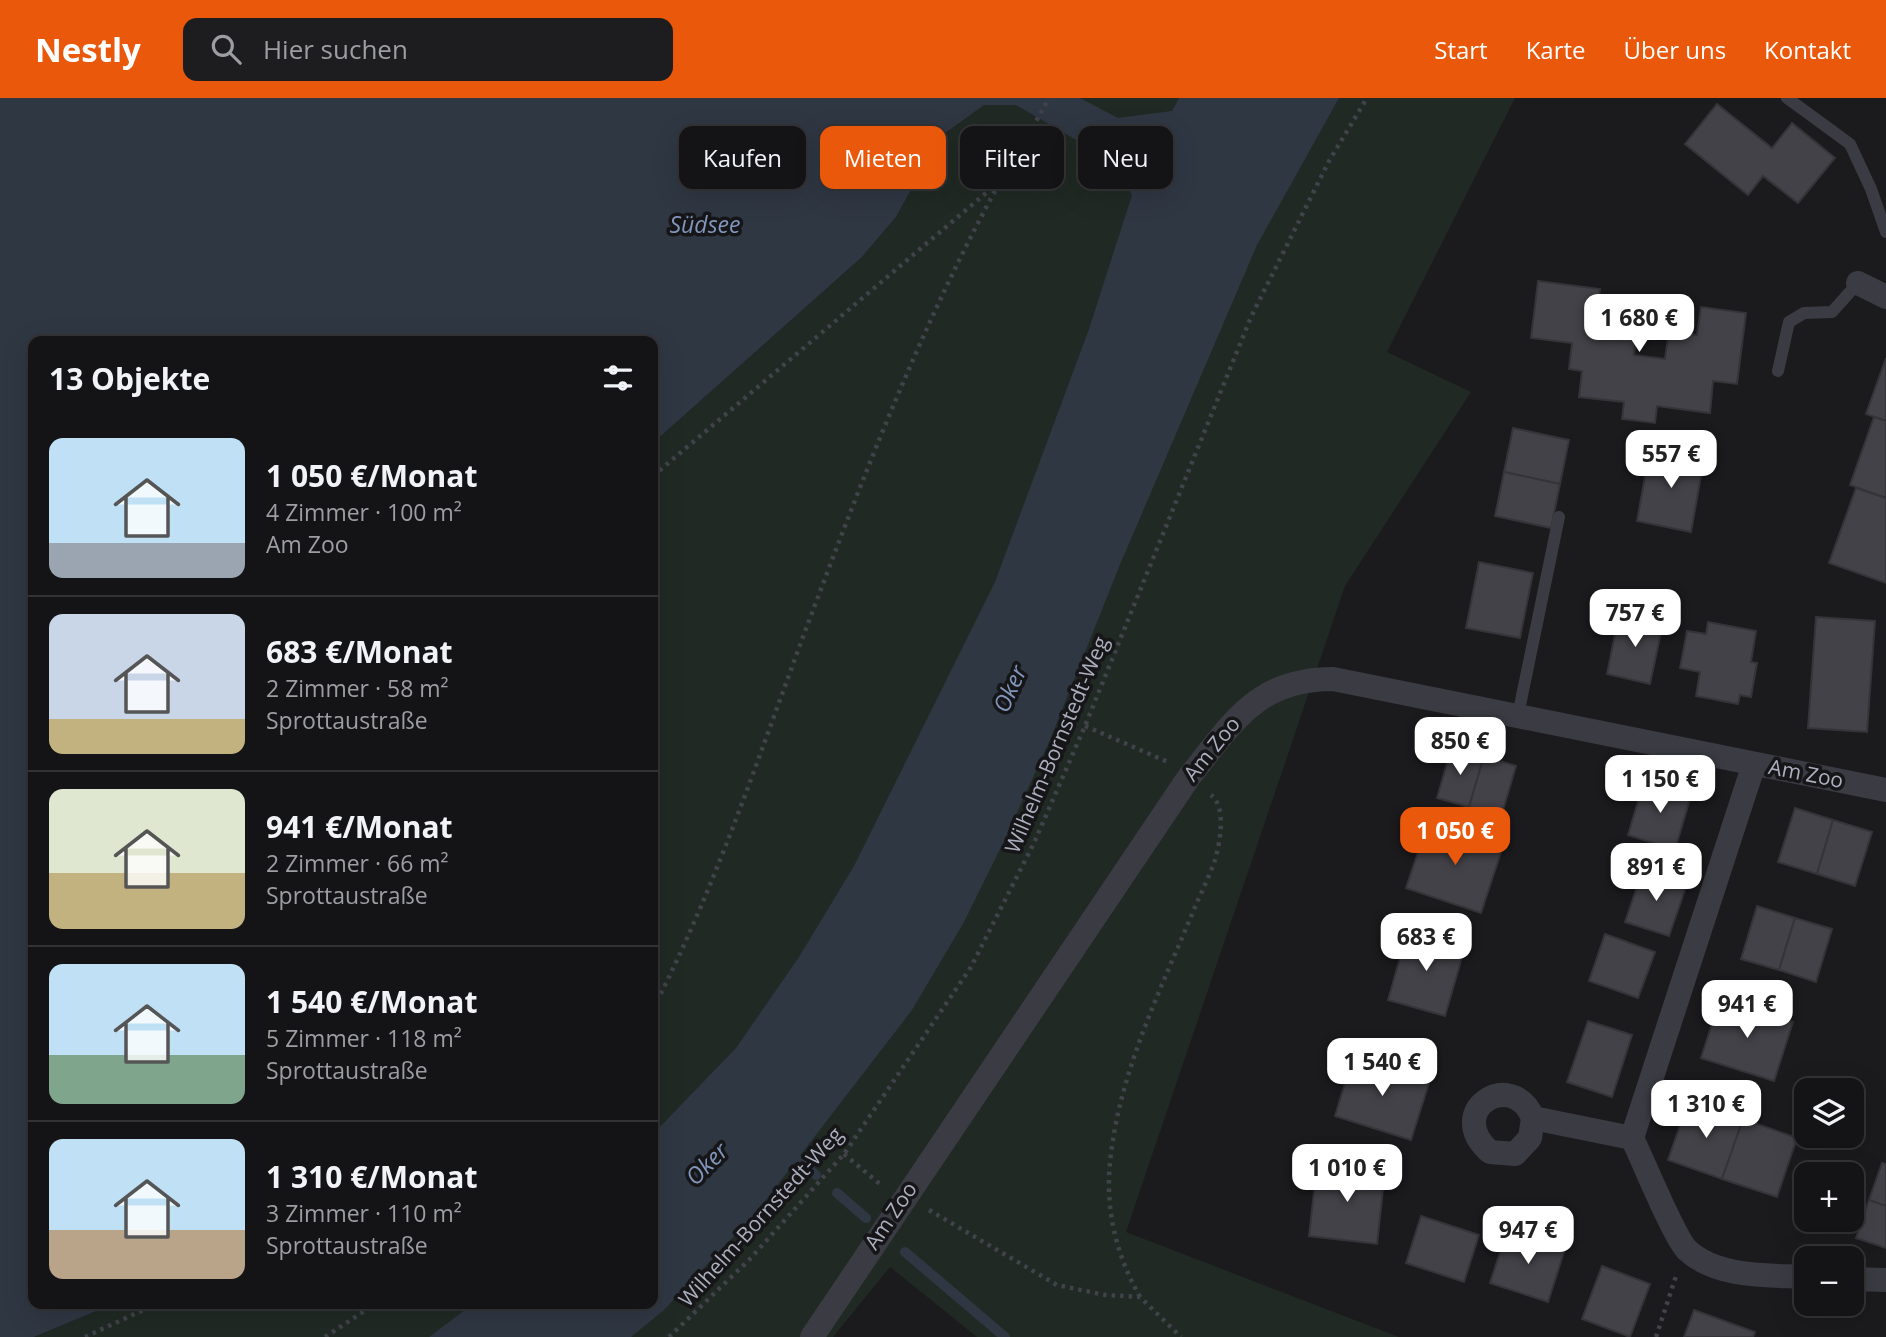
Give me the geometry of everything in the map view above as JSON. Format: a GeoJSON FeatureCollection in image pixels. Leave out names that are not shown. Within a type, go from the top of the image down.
{"type":"FeatureCollection","features":[{"type":"Feature","properties":{"kind":"street"},"geometry":{"type":"LineString","coordinates":[[1858,283],[1886,298]]}},
{"type":"Feature","properties":{"kind":"street","name":"Am Zoo"},"geometry":{"type":"LineString","coordinates":[[812,1337],[1189,777],[1247,707],[1277,689],[1303,679],[1333,679],[1886,790]]}},
{"type":"Feature","properties":{"kind":"street"},"geometry":{"type":"LineString","coordinates":[[1754,764],[1632,1138],[1685,1248],[1705,1262],[1728,1271],[1794,1276]]}},
{"type":"Feature","properties":{"kind":"street"},"geometry":{"type":"LineString","coordinates":[[1533,1118],[1632,1138]]}},
{"type":"Feature","properties":{"kind":"street"},"geometry":{"type":"LineString","coordinates":[[1864,1279],[1886,1280]]}},
{"type":"Feature","properties":{"kind":"lane"},"geometry":{"type":"LineString","coordinates":[[1787,98],[1850,144],[1886,232]]}},
{"type":"Feature","properties":{"kind":"lane"},"geometry":{"type":"LineString","coordinates":[[1778,370],[1789,323],[1804,313],[1832,312],[1858,283]]}},
{"type":"Feature","properties":{"kind":"lane"},"geometry":{"type":"LineString","coordinates":[[1518,715],[1559,517]]}},
{"type":"Feature","properties":{"kind":"path"},"geometry":{"type":"LineString","coordinates":[[1034,126],[1049,98]]}},
{"type":"Feature","properties":{"kind":"path","name":"Wilhelm-Bornstedt-Weg"},"geometry":{"type":"LineString","coordinates":[[669,1337],[749,1260],[844,1154],[971,967],[1034,843],[1085,726],[1251,317],[1329,161],[1367,98]]}},
{"type":"Feature","properties":{"kind":"path"},"geometry":{"type":"LineString","coordinates":[[658,472],[992,189]]}},
{"type":"Feature","properties":{"kind":"path"},"geometry":{"type":"LineString","coordinates":[[658,999],[685,946],[719,866],[818,597],[893,407],[997,189]]}},
{"type":"Feature","properties":{"kind":"path"},"geometry":{"type":"LineString","coordinates":[[1085,726],[1174,765],[1216,799],[1222,822],[1215,859],[1131,1064],[1111,1153],[1109,1182],[1115,1245],[1140,1297],[1181,1337]]}},
{"type":"Feature","properties":{"kind":"path"},"geometry":{"type":"LineString","coordinates":[[844,1154],[885,1187],[1057,1285],[1105,1295],[1140,1297]]}},
{"type":"Feature","properties":{"kind":"path"},"geometry":{"type":"LineString","coordinates":[[1656,1337],[1685,1248]]}},
{"type":"Feature","properties":{"kind":"path"},"geometry":{"type":"LineString","coordinates":[[85,1337],[145,1309]]}},
{"type":"Feature","properties":{"kind":"path"},"geometry":{"type":"LineString","coordinates":[[325,1337],[367,1309]]}},
{"type":"Feature","properties":{"kind":"shaded area"},"geometry":{"type":"Polygon","coordinates":[[[962,98],[1515,98],[1387,352],[1471,392],[1345,586],[1126,1232],[1399,1337],[977,1337],[890,1267],[833,1337],[34,1337],[101,1309],[658,1309],[658,439],[862,257],[896,217],[912,189],[946,189],[946,127],[962,98]]]}},
{"type":"Feature","properties":{"kind":"water"},"geometry":{"type":"Polygon","coordinates":[[[0,98],[1080,98],[1118,118],[1172,111],[1179,98],[1339,98],[1257,245],[1119,567],[1050,740],[964,922],[912,1010],[755,1214],[663,1311],[631,1337],[429,1337],[466,1309],[658,1309],[658,1129],[736,1048],[799,957],[854,866],[995,582],[1089,329],[1132,195],[1129,189],[1173,189],[1173,126],[1078,126],[1078,141],[1064,133],[1064,126],[1052,126],[1016,105],[984,105],[946,132],[946,126],[820,126],[820,189],[912,189],[896,217],[862,257],[658,439],[658,336],[28,336],[28,1309],[101,1309],[34,1337],[0,1337],[0,98]]]}},
{"type":"Feature","properties":{"kind":"building"},"geometry":{"type":"Polygon","coordinates":[[[1717,104],[1772,148],[1792,123],[1835,158],[1798,203],[1763,176],[1748,195],[1685,144],[1717,104]]]}},
{"type":"Feature","properties":{"kind":"building"},"geometry":{"type":"Polygon","coordinates":[[[1538,281],[1600,289],[1597,316],[1638,321],[1634,355],[1665,359],[1669,331],[1697,335],[1701,307],[1746,313],[1737,384],[1713,381],[1710,413],[1657,406],[1655,423],[1622,419],[1624,402],[1579,397],[1582,371],[1569,369],[1572,343],[1531,338],[1538,281]]]}},
{"type":"Feature","properties":{"kind":"building"},"geometry":{"type":"Polygon","coordinates":[[[1886,358],[1886,421],[1866,414],[1886,358]]]}},
{"type":"Feature","properties":{"kind":"building"},"geometry":{"type":"Polygon","coordinates":[[[1874,417],[1886,421],[1886,498],[1850,485],[1874,417]]]}},
{"type":"Feature","properties":{"kind":"building"},"geometry":{"type":"Polygon","coordinates":[[[1513,428],[1569,440],[1560,484],[1504,472],[1513,428]]]}},
{"type":"Feature","properties":{"kind":"building"},"geometry":{"type":"Polygon","coordinates":[[[1650,449],[1704,459],[1691,532],[1637,521],[1650,449]]]}},
{"type":"Feature","properties":{"kind":"building"},"geometry":{"type":"Polygon","coordinates":[[[1504,472],[1560,484],[1551,528],[1495,516],[1504,472]]]}},
{"type":"Feature","properties":{"kind":"building"},"geometry":{"type":"Polygon","coordinates":[[[1856,488],[1886,498],[1886,583],[1829,563],[1856,488]]]}},
{"type":"Feature","properties":{"kind":"building"},"geometry":{"type":"Polygon","coordinates":[[[1479,562],[1533,573],[1520,638],[1466,628],[1479,562]]]}},
{"type":"Feature","properties":{"kind":"building"},"geometry":{"type":"Polygon","coordinates":[[[1619,614],[1663,623],[1650,684],[1607,674],[1619,614]]]}},
{"type":"Feature","properties":{"kind":"building"},"geometry":{"type":"Polygon","coordinates":[[[1816,617],[1875,621],[1867,732],[1808,728],[1816,617]]]}},
{"type":"Feature","properties":{"kind":"building"},"geometry":{"type":"Polygon","coordinates":[[[1708,622],[1756,631],[1751,662],[1757,663],[1751,697],[1740,695],[1738,704],[1696,696],[1700,672],[1680,668],[1687,631],[1706,634],[1708,622]]]}},
{"type":"Feature","properties":{"kind":"building"},"geometry":{"type":"Polygon","coordinates":[[[1452,746],[1484,756],[1469,807],[1437,798],[1452,746]]]}},
{"type":"Feature","properties":{"kind":"building"},"geometry":{"type":"Polygon","coordinates":[[[1484,756],[1516,766],[1501,817],[1469,807],[1484,756]]]}},
{"type":"Feature","properties":{"kind":"building"},"geometry":{"type":"Polygon","coordinates":[[[1644,781],[1691,795],[1675,850],[1628,835],[1644,781]]]}},
{"type":"Feature","properties":{"kind":"building"},"geometry":{"type":"Polygon","coordinates":[[[1795,808],[1833,820],[1817,874],[1778,862],[1795,808]]]}},
{"type":"Feature","properties":{"kind":"building"},"geometry":{"type":"Polygon","coordinates":[[[1833,820],[1872,832],[1855,886],[1817,874],[1833,820]]]}},
{"type":"Feature","properties":{"kind":"building"},"geometry":{"type":"Polygon","coordinates":[[[1428,822],[1503,846],[1481,913],[1406,888],[1428,822]]]}},
{"type":"Feature","properties":{"kind":"building"},"geometry":{"type":"Polygon","coordinates":[[[1643,869],[1687,884],[1669,936],[1625,922],[1643,869]]]}},
{"type":"Feature","properties":{"kind":"building"},"geometry":{"type":"Polygon","coordinates":[[[1757,906],[1795,918],[1779,970],[1741,959],[1757,906]]]}},
{"type":"Feature","properties":{"kind":"building"},"geometry":{"type":"Polygon","coordinates":[[[1795,918],[1832,929],[1816,982],[1779,970],[1795,918]]]}},
{"type":"Feature","properties":{"kind":"building"},"geometry":{"type":"Polygon","coordinates":[[[1408,930],[1465,947],[1445,1016],[1388,1000],[1408,930]]]}},
{"type":"Feature","properties":{"kind":"building"},"geometry":{"type":"Polygon","coordinates":[[[1605,934],[1655,952],[1638,998],[1589,981],[1605,934]]]}},
{"type":"Feature","properties":{"kind":"building"},"geometry":{"type":"Polygon","coordinates":[[[1720,999],[1793,1022],[1774,1081],[1701,1058],[1720,999]]]}},
{"type":"Feature","properties":{"kind":"building"},"geometry":{"type":"Polygon","coordinates":[[[1588,1021],[1632,1035],[1612,1097],[1567,1082],[1588,1021]]]}},
{"type":"Feature","properties":{"kind":"building"},"geometry":{"type":"Polygon","coordinates":[[[1353,1056],[1430,1080],[1411,1140],[1335,1116],[1353,1056]]]}},
{"type":"Feature","properties":{"kind":"building"},"geometry":{"type":"Polygon","coordinates":[[[1689,1100],[1743,1119],[1722,1179],[1668,1160],[1689,1100]]]}},
{"type":"Feature","properties":{"kind":"building"},"geometry":{"type":"Polygon","coordinates":[[[1743,1119],[1794,1137],[1794,1147],[1777,1197],[1722,1179],[1743,1119]]]}},
{"type":"Feature","properties":{"kind":"building"},"geometry":{"type":"Polygon","coordinates":[[[1882,1163],[1886,1164],[1886,1206],[1869,1200],[1882,1163]]]}},
{"type":"Feature","properties":{"kind":"building"},"geometry":{"type":"Polygon","coordinates":[[[1317,1165],[1385,1172],[1377,1244],[1309,1236],[1317,1165]]]}},
{"type":"Feature","properties":{"kind":"building"},"geometry":{"type":"Polygon","coordinates":[[[1869,1200],[1886,1206],[1886,1248],[1856,1238],[1858,1232],[1864,1232],[1864,1215],[1869,1200]]]}},
{"type":"Feature","properties":{"kind":"building"},"geometry":{"type":"Polygon","coordinates":[[[1421,1216],[1479,1235],[1464,1282],[1406,1263],[1421,1216]]]}},
{"type":"Feature","properties":{"kind":"building"},"geometry":{"type":"Polygon","coordinates":[[[1507,1231],[1565,1249],[1548,1302],[1490,1283],[1507,1231]]]}},
{"type":"Feature","properties":{"kind":"building"},"geometry":{"type":"Polygon","coordinates":[[[1602,1266],[1650,1284],[1630,1337],[1582,1319],[1602,1266]]]}},
{"type":"Feature","properties":{"kind":"building"},"geometry":{"type":"Polygon","coordinates":[[[1694,1310],[1755,1332],[1753,1337],[1684,1337],[1694,1310]]]}},
{"type":"Feature","properties":{"kind":"waterway"},"geometry":{"type":"LineString","coordinates":[[790,1153],[816,1175]]}},
{"type":"Feature","properties":{"kind":"waterway"},"geometry":{"type":"LineString","coordinates":[[837,1193],[866,1218]]}},
{"type":"Feature","properties":{"kind":"waterway"},"geometry":{"type":"LineString","coordinates":[[905,1252],[1005,1337]]}},
{"type":"Feature","properties":{"kind":"water label","name":"Südsee"},"geometry":{"type":"Point","coordinates":[705,225]}},
{"type":"Feature","properties":{"kind":"water label","name":"Oker"},"geometry":{"type":"Point","coordinates":[1010,689]}},
{"type":"Feature","properties":{"kind":"water label","name":"Oker"},"geometry":{"type":"Point","coordinates":[707,1164]}}]}
